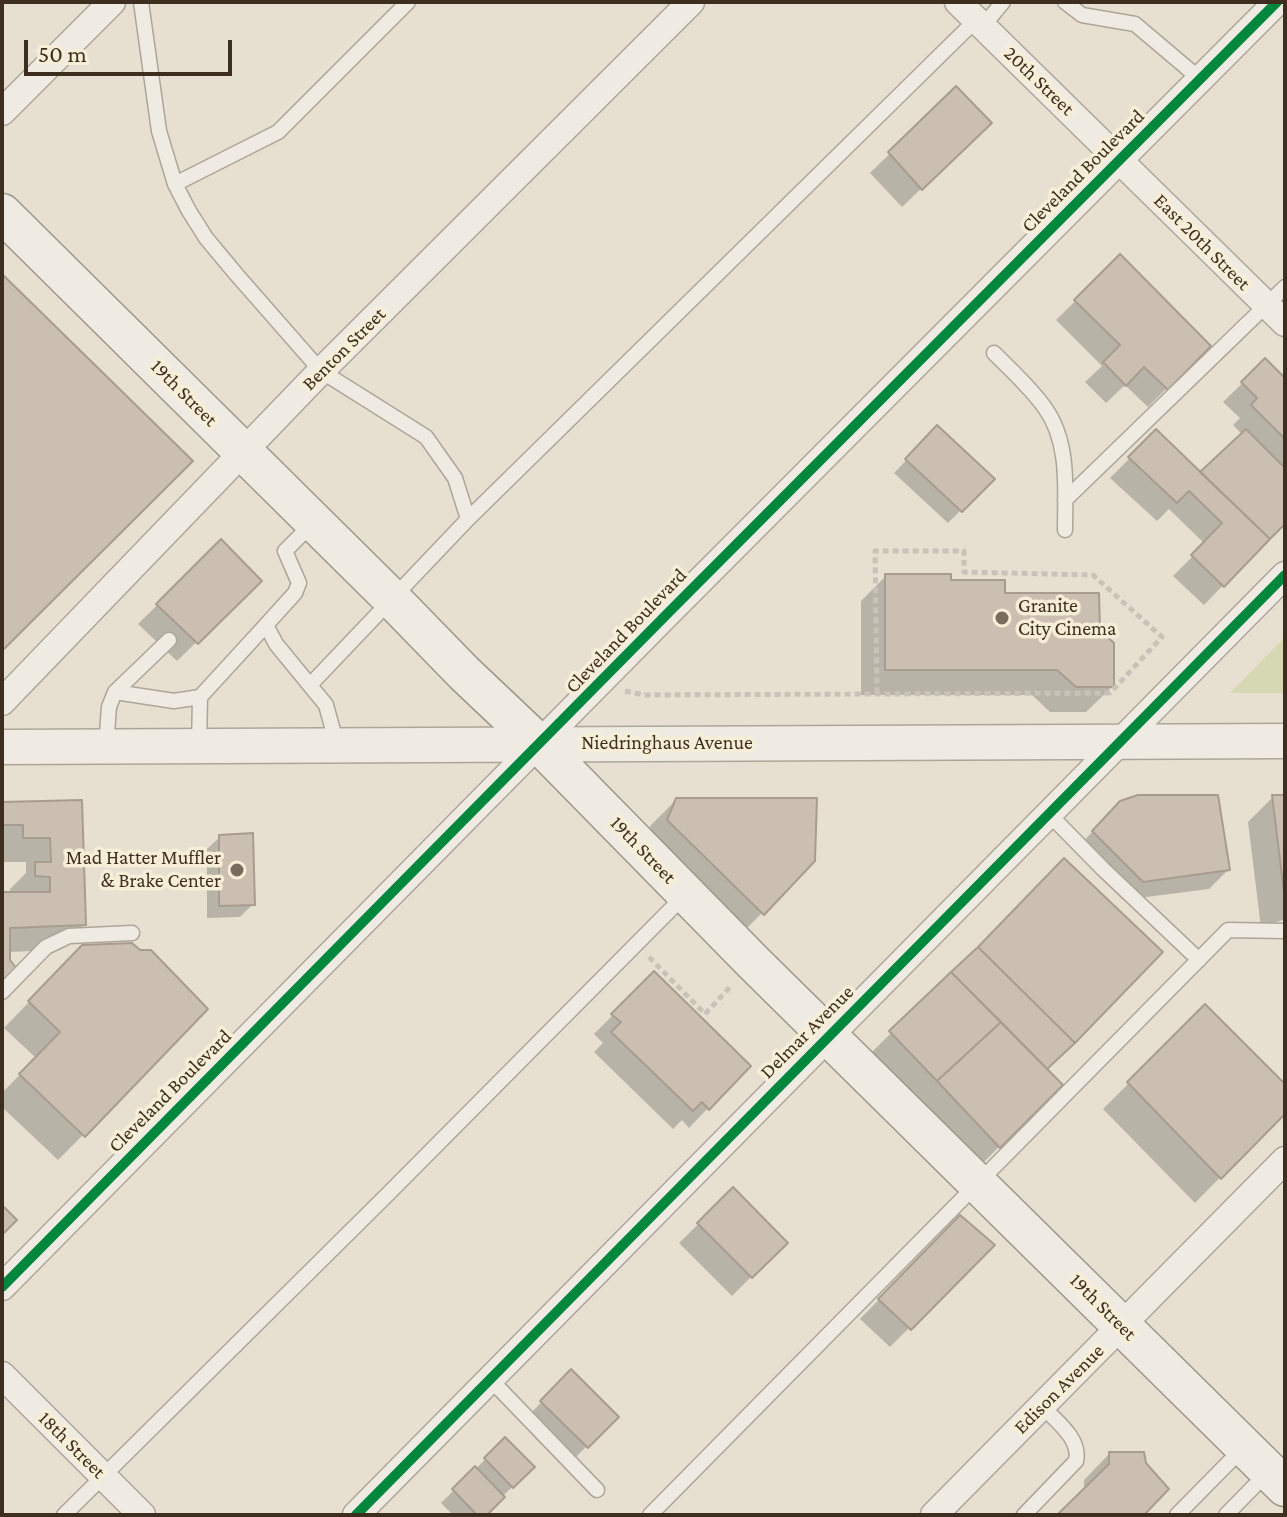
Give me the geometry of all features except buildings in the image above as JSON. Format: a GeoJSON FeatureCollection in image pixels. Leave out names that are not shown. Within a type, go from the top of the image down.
{"type":"FeatureCollection","features":[{"type":"Feature","properties":{"kind":"main road","name":"19th Street"},"geometry":{"type":"LineString","coordinates":[[2,213],[1266,1468]]}},
{"type":"Feature","properties":{"kind":"street"},"geometry":{"type":"LineString","coordinates":[[2,112],[112,2]]}},
{"type":"Feature","properties":{"kind":"street","name":"Benton Street"},"geometry":{"type":"LineString","coordinates":[[2,702],[321,371],[691,2]]}},
{"type":"Feature","properties":{"kind":"street","name":"Cleveland Boulevard"},"geometry":{"type":"LineString","coordinates":[[2,1287],[1277,2]]}},
{"type":"Feature","properties":{"kind":"street","name":"20th Street"},"geometry":{"type":"LineString","coordinates":[[973,16],[1120,160]]}},
{"type":"Feature","properties":{"kind":"street","name":"East 20th Street"},"geometry":{"type":"LineString","coordinates":[[1120,160],[1279,305]]}},
{"type":"Feature","properties":{"kind":"street","name":"Delmar Avenue"},"geometry":{"type":"LineString","coordinates":[[356,1515],[1285,575]]}},
{"type":"Feature","properties":{"kind":"street","name":"Niedringhaus Avenue"},"geometry":{"type":"LineString","coordinates":[[2,747],[1285,741]]}},
{"type":"Feature","properties":{"kind":"street","name":"Edison Avenue"},"geometry":{"type":"LineString","coordinates":[[934,1515],[1285,1160]]}},
{"type":"Feature","properties":{"kind":"street","name":"18th Street"},"geometry":{"type":"LineString","coordinates":[[2,1375],[142,1515]]}},
{"type":"Feature","properties":{"kind":"lane"},"geometry":{"type":"LineString","coordinates":[[141,2],[159,131],[175,184],[206,238],[321,371],[426,437],[455,478],[468,519]]}},
{"type":"Feature","properties":{"kind":"lane"},"geometry":{"type":"LineString","coordinates":[[175,184],[278,132],[408,2]]}},
{"type":"Feature","properties":{"kind":"lane"},"geometry":{"type":"LineString","coordinates":[[311,684],[468,519],[973,16],[1003,2]]}},
{"type":"Feature","properties":{"kind":"lane"},"geometry":{"type":"LineString","coordinates":[[1065,2],[1082,15],[1135,24],[1200,79]]}},
{"type":"Feature","properties":{"kind":"lane"},"geometry":{"type":"LineString","coordinates":[[1065,500],[1279,305]]}},
{"type":"Feature","properties":{"kind":"lane"},"geometry":{"type":"LineString","coordinates":[[994,353],[1032,391],[1058,431],[1063,454],[1065,530]]}},
{"type":"Feature","properties":{"kind":"lane"},"geometry":{"type":"LineString","coordinates":[[115,692],[174,701],[200,697],[295,593],[299,583],[285,551],[314,522]]}},
{"type":"Feature","properties":{"kind":"lane"},"geometry":{"type":"LineString","coordinates":[[266,625],[281,650],[326,705],[337,745]]}},
{"type":"Feature","properties":{"kind":"lane"},"geometry":{"type":"LineString","coordinates":[[106,747],[109,707],[115,692],[169,640]]}},
{"type":"Feature","properties":{"kind":"lane"},"geometry":{"type":"LineString","coordinates":[[199,746],[200,697]]}},
{"type":"Feature","properties":{"kind":"lane"},"geometry":{"type":"LineString","coordinates":[[1049,814],[1199,960]]}},
{"type":"Feature","properties":{"kind":"lane"},"geometry":{"type":"LineString","coordinates":[[64,1515],[686,894]]}},
{"type":"Feature","properties":{"kind":"lane"},"geometry":{"type":"LineString","coordinates":[[650,1515],[1228,930],[1285,931]]}},
{"type":"Feature","properties":{"kind":"lane"},"geometry":{"type":"LineString","coordinates":[[2,992],[46,947],[69,936],[132,933]]}},
{"type":"Feature","properties":{"kind":"lane"},"geometry":{"type":"LineString","coordinates":[[490,1379],[597,1490]]}},
{"type":"Feature","properties":{"kind":"lane"},"geometry":{"type":"LineString","coordinates":[[1024,1515],[1076,1461],[1078,1451],[1076,1443],[1042,1406]]}},
{"type":"Feature","properties":{"kind":"lane"},"geometry":{"type":"LineString","coordinates":[[1177,1515],[1266,1468]]}},
{"type":"Feature","properties":{"kind":"lane"},"geometry":{"type":"LineString","coordinates":[[1226,1515],[1266,1468]]}},
{"type":"Feature","properties":{"kind":"path"},"geometry":{"type":"LineString","coordinates":[[598,686],[644,695],[877,694],[1110,693],[1162,637],[1093,575],[964,572],[964,551],[875,551],[877,694]]}},
{"type":"Feature","properties":{"kind":"path"},"geometry":{"type":"LineString","coordinates":[[638,945],[705,1014],[753,962]]}},
{"type":"Feature","properties":{"kind":"green space"},"geometry":{"type":"Polygon","coordinates":[[[1285,637],[1285,693],[1230,693],[1285,637]]]}},
{"type":"Feature","properties":{"kind":"cycle path"},"geometry":{"type":"LineString","coordinates":[[2,1287],[1277,2]]}},
{"type":"Feature","properties":{"kind":"cycle path"},"geometry":{"type":"LineString","coordinates":[[356,1515],[1285,575]]}},
{"type":"Feature","properties":{"kind":"place","name":"Granite City Cinema"},"geometry":{"type":"Point","coordinates":[1002,618]}},
{"type":"Feature","properties":{"kind":"place","name":"Mad Hatter Muffler & Brake Center"},"geometry":{"type":"Point","coordinates":[237,870]}}]}
